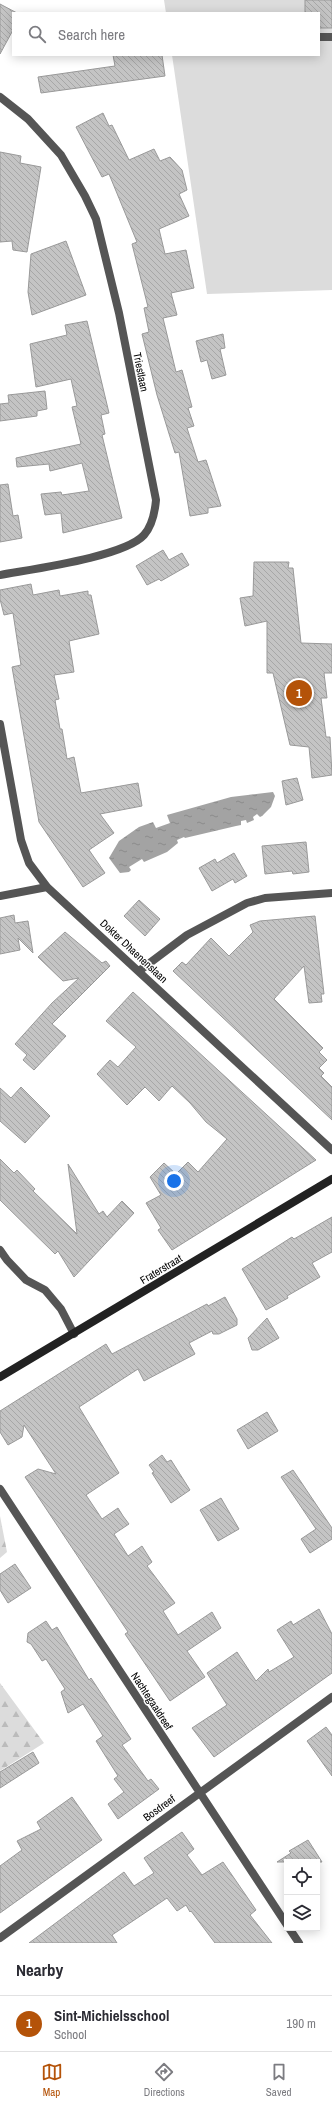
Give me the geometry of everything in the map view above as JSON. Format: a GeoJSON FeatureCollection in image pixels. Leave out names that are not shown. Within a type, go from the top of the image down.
{"type":"FeatureCollection","features":[{"type":"Feature","properties":{"kind":"street"},"geometry":{"type":"LineString","coordinates":[[320,37],[332,37]]}},
{"type":"Feature","properties":{"kind":"street","name":"Triestlaan"},"geometry":{"type":"LineString","coordinates":[[0,96],[28,119],[61,155],[85,196],[96,219],[119,312],[156,500],[155,513],[145,534],[120,550],[0,575]]}},
{"type":"Feature","properties":{"kind":"street","name":"Dokter Dhaenenslaan"},"geometry":{"type":"LineString","coordinates":[[0,724],[21,840],[29,863],[47,887],[139,970],[332,1150]]}},
{"type":"Feature","properties":{"kind":"street"},"geometry":{"type":"LineString","coordinates":[[0,896],[47,887]]}},
{"type":"Feature","properties":{"kind":"street"},"geometry":{"type":"LineString","coordinates":[[139,970],[187,935],[247,903],[265,898],[332,893]]}},
{"type":"Feature","properties":{"kind":"street","name":"Fraterstraat"},"geometry":{"type":"LineString","coordinates":[[0,1377],[332,1179]]}},
{"type":"Feature","properties":{"kind":"street"},"geometry":{"type":"LineString","coordinates":[[0,1250],[7,1260],[26,1280],[45,1290],[61,1309],[74,1334]]}},
{"type":"Feature","properties":{"kind":"street","name":"Nachtegaaldreef"},"geometry":{"type":"LineString","coordinates":[[0,1489],[284,1920]]}},
{"type":"Feature","properties":{"kind":"street","name":"Bosdreef"},"geometry":{"type":"LineString","coordinates":[[0,1938],[332,1697]]}},
{"type":"Feature","properties":{"kind":"street"},"geometry":{"type":"LineString","coordinates":[[291,1931],[299,1943]]}},
{"type":"Feature","properties":{"kind":"green space"},"geometry":{"type":"Polygon","coordinates":[[[164,0],[332,0],[332,290],[207,294],[172,56],[320,56],[320,12],[166,12],[164,0]]]}},
{"type":"Feature","properties":{"kind":"green space"},"geometry":{"type":"Polygon","coordinates":[[[0,1516],[7,1552],[0,1558],[0,1516]]]}},
{"type":"Feature","properties":{"kind":"green space"},"geometry":{"type":"Polygon","coordinates":[[[0,1683],[44,1743],[0,1771],[0,1683]]]}},
{"type":"Feature","properties":{"kind":"water"},"geometry":{"type":"Polygon","coordinates":[[[273,792],[275,796],[271,807],[262,816],[260,817],[257,814],[253,817],[254,820],[247,823],[246,820],[241,821],[241,825],[184,837],[177,840],[178,843],[167,852],[144,862],[142,859],[129,867],[131,870],[129,872],[120,873],[109,858],[119,841],[139,827],[153,822],[156,828],[170,823],[167,815],[231,797],[273,792]]]}},
{"type":"Feature","properties":{"kind":"building"},"geometry":{"type":"Polygon","coordinates":[[[305,0],[332,0],[332,28],[320,28],[320,12],[305,12],[305,0]]]}},
{"type":"Feature","properties":{"kind":"building"},"geometry":{"type":"Polygon","coordinates":[[[0,4],[15,12],[12,12],[12,32],[0,54],[0,4]]]}},
{"type":"Feature","properties":{"kind":"building"},"geometry":{"type":"Polygon","coordinates":[[[113,56],[162,56],[165,76],[41,93],[38,77],[115,66],[113,56]]]}},
{"type":"Feature","properties":{"kind":"building"},"geometry":{"type":"Polygon","coordinates":[[[103,113],[109,126],[112,125],[129,160],[154,149],[160,161],[170,157],[182,170],[187,190],[179,194],[189,216],[159,229],[165,254],[186,250],[194,288],[171,293],[177,315],[163,318],[176,372],[182,370],[192,407],[188,408],[194,426],[187,428],[198,462],[206,460],[221,506],[208,508],[208,513],[190,516],[179,452],[175,453],[157,395],[142,334],[149,332],[144,308],[148,307],[132,244],[137,242],[109,174],[102,177],[76,127],[103,113]]]}},
{"type":"Feature","properties":{"kind":"building"},"geometry":{"type":"Polygon","coordinates":[[[0,152],[21,156],[20,163],[41,167],[27,252],[13,250],[12,241],[0,242],[0,152]]]}},
{"type":"Feature","properties":{"kind":"building"},"geometry":{"type":"Polygon","coordinates":[[[66,241],[86,295],[32,315],[28,292],[31,254],[66,241]]]}},
{"type":"Feature","properties":{"kind":"building"},"geometry":{"type":"Polygon","coordinates":[[[87,321],[109,413],[101,415],[105,434],[102,435],[122,518],[63,533],[61,513],[45,515],[41,494],[61,492],[62,495],[89,491],[82,463],[50,471],[49,464],[17,467],[16,458],[81,444],[72,407],[77,406],[71,379],[36,387],[30,344],[67,335],[65,325],[87,321]]]}},
{"type":"Feature","properties":{"kind":"building"},"geometry":{"type":"Polygon","coordinates":[[[223,334],[225,348],[220,349],[226,375],[212,379],[207,360],[201,362],[196,341],[223,334]]]}},
{"type":"Feature","properties":{"kind":"building"},"geometry":{"type":"Polygon","coordinates":[[[45,391],[47,409],[37,411],[37,416],[0,421],[0,404],[9,403],[8,395],[45,391]]]}},
{"type":"Feature","properties":{"kind":"building"},"geometry":{"type":"Polygon","coordinates":[[[8,484],[13,516],[18,515],[22,538],[0,542],[0,485],[8,484]]]}},
{"type":"Feature","properties":{"kind":"building"},"geometry":{"type":"Polygon","coordinates":[[[163,550],[169,560],[182,553],[189,565],[161,581],[159,579],[147,585],[136,566],[163,550]]]}},
{"type":"Feature","properties":{"kind":"building"},"geometry":{"type":"Polygon","coordinates":[[[254,562],[289,562],[288,568],[293,568],[301,643],[332,644],[332,673],[324,673],[327,698],[321,698],[326,737],[330,737],[332,775],[312,778],[309,747],[290,745],[273,673],[267,673],[267,621],[245,626],[240,598],[253,596],[254,562]]]}},
{"type":"Feature","properties":{"kind":"building"},"geometry":{"type":"Polygon","coordinates":[[[31,584],[33,595],[59,590],[60,596],[88,591],[88,595],[91,595],[99,634],[69,641],[74,672],[54,675],[59,699],[55,700],[60,729],[62,729],[67,759],[74,757],[81,793],[138,783],[142,806],[100,814],[114,833],[89,850],[105,873],[83,887],[39,822],[12,667],[21,665],[13,613],[4,615],[0,599],[0,590],[31,584]]]}},
{"type":"Feature","properties":{"kind":"building"},"geometry":{"type":"Polygon","coordinates":[[[297,778],[303,800],[286,805],[282,781],[297,778]]]}},
{"type":"Feature","properties":{"kind":"building"},"geometry":{"type":"Polygon","coordinates":[[[306,842],[309,872],[293,874],[292,871],[265,874],[262,846],[306,842]]]}},
{"type":"Feature","properties":{"kind":"building"},"geometry":{"type":"Polygon","coordinates":[[[234,853],[247,876],[235,883],[233,879],[212,891],[199,868],[215,859],[217,863],[234,853]]]}},
{"type":"Feature","properties":{"kind":"building"},"geometry":{"type":"Polygon","coordinates":[[[139,900],[160,919],[145,936],[124,916],[139,900]]]}},
{"type":"Feature","properties":{"kind":"building"},"geometry":{"type":"Polygon","coordinates":[[[14,915],[15,923],[28,921],[33,953],[18,938],[20,950],[0,954],[0,918],[14,915]]]}},
{"type":"Feature","properties":{"kind":"building"},"geometry":{"type":"Polygon","coordinates":[[[315,916],[324,994],[321,994],[322,1002],[309,1003],[304,966],[274,999],[323,1048],[319,1052],[327,1060],[319,1068],[324,1073],[321,1076],[332,1087],[332,1120],[173,971],[182,962],[186,965],[211,938],[229,956],[253,932],[250,925],[260,921],[315,916]]]}},
{"type":"Feature","properties":{"kind":"building"},"geometry":{"type":"Polygon","coordinates":[[[65,932],[102,963],[106,961],[110,966],[52,1024],[66,1036],[34,1070],[23,1060],[27,1055],[15,1044],[52,1003],[79,978],[63,981],[38,957],[65,932]]]}},
{"type":"Feature","properties":{"kind":"building"},"geometry":{"type":"Polygon","coordinates":[[[133,992],[316,1160],[172,1250],[158,1230],[161,1228],[146,1203],[161,1195],[150,1177],[164,1163],[176,1174],[188,1162],[198,1172],[227,1139],[206,1122],[190,1103],[172,1086],[159,1101],[145,1087],[127,1105],[97,1074],[110,1060],[118,1067],[136,1047],[106,1021],[133,992]]]}},
{"type":"Feature","properties":{"kind":"building"},"geometry":{"type":"Polygon","coordinates":[[[21,1087],[50,1116],[25,1143],[0,1121],[0,1088],[11,1098],[21,1087]]]}},
{"type":"Feature","properties":{"kind":"building"},"geometry":{"type":"Polygon","coordinates":[[[0,1159],[14,1173],[17,1170],[35,1189],[33,1191],[77,1234],[68,1164],[99,1214],[103,1211],[107,1217],[122,1201],[134,1213],[74,1277],[58,1251],[55,1254],[0,1200],[0,1159]]]}},
{"type":"Feature","properties":{"kind":"building"},"geometry":{"type":"Polygon","coordinates":[[[332,1217],[332,1252],[312,1263],[320,1277],[287,1296],[288,1298],[266,1310],[242,1269],[292,1237],[294,1239],[332,1217]]]}},
{"type":"Feature","properties":{"kind":"building"},"geometry":{"type":"Polygon","coordinates":[[[225,1297],[237,1319],[237,1325],[219,1334],[213,1334],[212,1331],[189,1343],[195,1354],[144,1381],[138,1369],[79,1407],[119,1473],[86,1495],[102,1519],[118,1508],[129,1524],[114,1534],[128,1556],[142,1546],[152,1562],[147,1566],[175,1603],[163,1611],[178,1635],[212,1612],[221,1628],[187,1651],[205,1677],[170,1701],[125,1634],[128,1632],[25,1477],[38,1469],[56,1474],[24,1425],[22,1437],[8,1445],[0,1432],[0,1411],[106,1344],[112,1354],[207,1304],[208,1306],[225,1297]]]}},
{"type":"Feature","properties":{"kind":"building"},"geometry":{"type":"Polygon","coordinates":[[[267,1318],[279,1338],[258,1350],[252,1350],[248,1338],[267,1318]]]}},
{"type":"Feature","properties":{"kind":"building"},"geometry":{"type":"Polygon","coordinates":[[[267,1412],[278,1431],[248,1449],[237,1430],[267,1412]]]}},
{"type":"Feature","properties":{"kind":"building"},"geometry":{"type":"Polygon","coordinates":[[[162,1455],[167,1462],[171,1460],[190,1490],[171,1503],[152,1473],[154,1472],[149,1465],[162,1455]]]}},
{"type":"Feature","properties":{"kind":"building"},"geometry":{"type":"Polygon","coordinates":[[[293,1470],[332,1528],[332,1539],[310,1553],[301,1539],[316,1529],[281,1477],[293,1470]]]}},
{"type":"Feature","properties":{"kind":"building"},"geometry":{"type":"Polygon","coordinates":[[[221,1498],[239,1529],[218,1541],[200,1510],[221,1498]]]}},
{"type":"Feature","properties":{"kind":"building"},"geometry":{"type":"Polygon","coordinates":[[[15,1564],[31,1588],[8,1603],[0,1590],[0,1574],[15,1564]]]}},
{"type":"Feature","properties":{"kind":"building"},"geometry":{"type":"Polygon","coordinates":[[[319,1609],[332,1634],[332,1673],[214,1757],[192,1728],[227,1705],[207,1673],[237,1652],[256,1681],[268,1669],[269,1672],[294,1657],[277,1630],[291,1621],[293,1625],[319,1609]]]}},
{"type":"Feature","properties":{"kind":"building"},"geometry":{"type":"Polygon","coordinates":[[[46,1621],[52,1630],[57,1627],[89,1680],[91,1678],[131,1739],[122,1745],[148,1781],[151,1779],[159,1789],[118,1819],[108,1804],[124,1792],[114,1779],[118,1776],[96,1741],[103,1736],[83,1704],[68,1713],[61,1692],[65,1689],[46,1659],[42,1661],[31,1644],[27,1642],[28,1633],[46,1621]]]}},
{"type":"Feature","properties":{"kind":"building"},"geometry":{"type":"Polygon","coordinates":[[[326,1727],[332,1735],[332,1776],[307,1741],[326,1727]]]}},
{"type":"Feature","properties":{"kind":"building"},"geometry":{"type":"Polygon","coordinates":[[[33,1752],[39,1763],[0,1788],[0,1772],[33,1752]]]}},
{"type":"Feature","properties":{"kind":"building"},"geometry":{"type":"Polygon","coordinates":[[[72,1797],[102,1840],[0,1913],[0,1866],[22,1850],[17,1841],[41,1829],[37,1822],[72,1797]]]}},
{"type":"Feature","properties":{"kind":"building"},"geometry":{"type":"Polygon","coordinates":[[[182,1832],[194,1849],[187,1855],[202,1875],[223,1862],[256,1910],[250,1915],[272,1943],[215,1943],[186,1905],[177,1911],[167,1898],[112,1935],[117,1943],[29,1943],[124,1872],[134,1886],[154,1873],[144,1858],[182,1832]]]}},
{"type":"Feature","properties":{"kind":"building"},"geometry":{"type":"Polygon","coordinates":[[[308,1840],[322,1862],[320,1862],[320,1859],[284,1859],[284,1862],[277,1862],[291,1853],[289,1851],[308,1840]]]}},
{"type":"Feature","properties":{"kind":"place","name":"Sint-Michielsschool"},"geometry":{"type":"Point","coordinates":[299,693]}}]}
